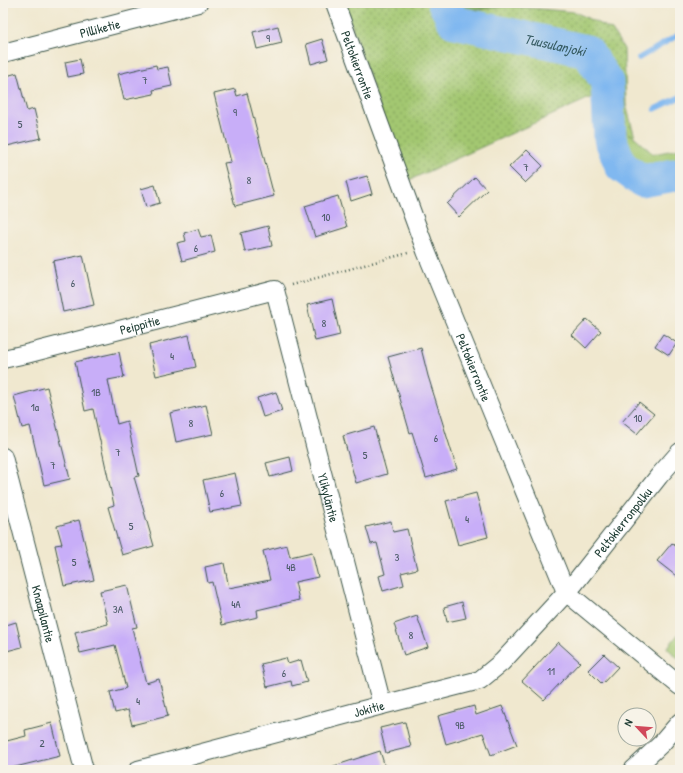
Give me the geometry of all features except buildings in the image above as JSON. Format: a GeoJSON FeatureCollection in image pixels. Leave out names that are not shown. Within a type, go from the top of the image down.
{"type":"FeatureCollection","features":[{"type":"Feature","properties":{"kind":"street","name":"Pilliketie"},"geometry":{"type":"LineString","coordinates":[[3,53],[155,8],[198,3]]}},
{"type":"Feature","properties":{"kind":"street","name":"Peltokierrontie"},"geometry":{"type":"LineString","coordinates":[[336,3],[426,251],[566,592],[680,686]]}},
{"type":"Feature","properties":{"kind":"street","name":"Peippitie"},"geometry":{"type":"LineString","coordinates":[[3,359],[275,290]]}},
{"type":"Feature","properties":{"kind":"street","name":"Ylikyläntie"},"geometry":{"type":"LineString","coordinates":[[275,290],[382,704]]}},
{"type":"Feature","properties":{"kind":"street","name":"Peltokierronpolku"},"geometry":{"type":"LineString","coordinates":[[566,592],[680,452]]}},
{"type":"Feature","properties":{"kind":"street","name":"Knaapilantie"},"geometry":{"type":"LineString","coordinates":[[3,457],[84,770]]}},
{"type":"Feature","properties":{"kind":"street","name":"Jokitie"},"geometry":{"type":"LineString","coordinates":[[138,770],[382,704],[480,680],[502,662],[566,592]]}},
{"type":"Feature","properties":{"kind":"street"},"geometry":{"type":"LineString","coordinates":[[633,770],[662,743],[680,722]]}},
{"type":"Feature","properties":{"kind":"path"},"geometry":{"type":"LineString","coordinates":[[275,290],[396,256],[426,251]]}},
{"type":"Feature","properties":{"kind":"green space"},"geometry":{"type":"Polygon","coordinates":[[[344,3],[448,3],[453,13],[508,6],[575,12],[612,30],[624,49],[626,105],[635,137],[620,128],[605,91],[405,182],[344,3]]]}},
{"type":"Feature","properties":{"kind":"green space"},"geometry":{"type":"Polygon","coordinates":[[[448,3],[511,3],[508,6],[453,13],[448,3]]]}},
{"type":"Feature","properties":{"kind":"green space"},"geometry":{"type":"Polygon","coordinates":[[[605,91],[620,128],[635,137],[653,154],[680,149],[680,178],[641,184],[615,166],[605,91]]]}},
{"type":"Feature","properties":{"kind":"green space"},"geometry":{"type":"Polygon","coordinates":[[[680,632],[680,660],[667,648],[680,632]]]}},
{"type":"Feature","properties":{"kind":"waterway","name":"Tuusulanjoki"},"geometry":{"type":"LineString","coordinates":[[444,3],[454,22],[587,51],[607,82],[610,138],[621,166],[642,181],[680,174]]}},
{"type":"Feature","properties":{"kind":"waterway"},"geometry":{"type":"LineString","coordinates":[[639,58],[680,34]]}},
{"type":"Feature","properties":{"kind":"waterway"},"geometry":{"type":"LineString","coordinates":[[655,109],[680,97]]}}]}
